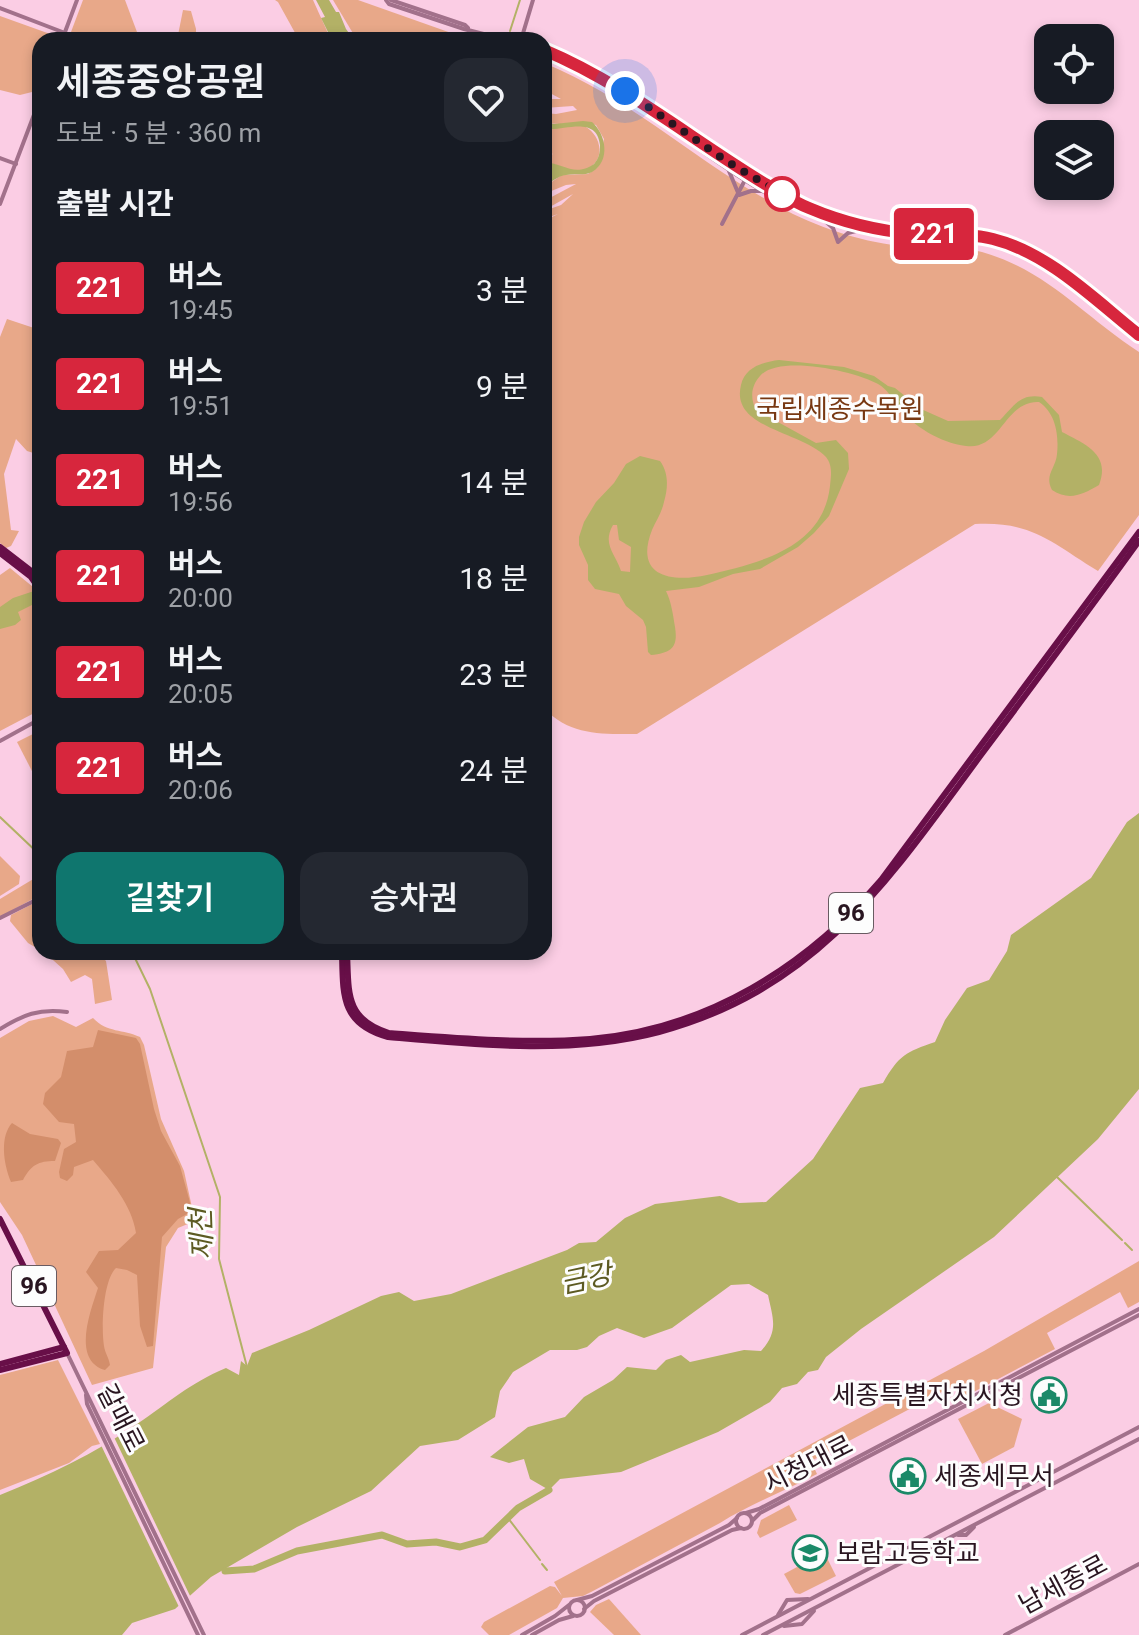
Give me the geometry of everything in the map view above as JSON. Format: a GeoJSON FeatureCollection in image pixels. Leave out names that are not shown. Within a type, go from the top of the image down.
{"type":"FeatureCollection","features":[{"type":"Feature","properties":{"kind":"main road","name":"96"},"geometry":{"type":"LineString","coordinates":[[407,1037],[562,1040],[623,1034],[706,1011],[760,985],[790,965],[837,927],[881,880],[1139,532]]}},
{"type":"Feature","properties":{"kind":"main road","name":"96"},"geometry":{"type":"LineString","coordinates":[[345,960],[353,1012],[389,1035],[407,1037],[562,1046],[624,1039],[708,1016],[750,995],[793,970],[840,931],[885,883],[1139,541]]}},
{"type":"Feature","properties":{"kind":"main road"},"geometry":{"type":"LineString","coordinates":[[0,547],[32,578]]}},
{"type":"Feature","properties":{"kind":"main road"},"geometry":{"type":"LineString","coordinates":[[5,555],[32,575]]}},
{"type":"Feature","properties":{"kind":"main road","name":"갈매로"},"geometry":{"type":"LineString","coordinates":[[0,1219],[66,1350]]}},
{"type":"Feature","properties":{"kind":"main road"},"geometry":{"type":"LineString","coordinates":[[0,1367],[66,1350]]}},
{"type":"Feature","properties":{"kind":"street"},"geometry":{"type":"LineString","coordinates":[[65,32],[77,0]]}},
{"type":"Feature","properties":{"kind":"street"},"geometry":{"type":"LineString","coordinates":[[388,0],[398,7],[481,32]]}},
{"type":"Feature","properties":{"kind":"street"},"geometry":{"type":"LineString","coordinates":[[523,32],[533,0]]}},
{"type":"Feature","properties":{"kind":"street"},"geometry":{"type":"LineString","coordinates":[[0,8],[62,32]]}},
{"type":"Feature","properties":{"kind":"street"},"geometry":{"type":"LineString","coordinates":[[552,53],[625,91],[792,207],[862,231],[906,238],[983,243],[1021,255],[1045,269],[1139,341]]}},
{"type":"Feature","properties":{"kind":"street"},"geometry":{"type":"LineString","coordinates":[[552,60],[621,95],[724,166],[809,208],[865,226],[916,234],[978,236],[1012,245],[1049,265],[1139,335]]}},
{"type":"Feature","properties":{"kind":"street"},"geometry":{"type":"LineString","coordinates":[[0,204],[32,121]]}},
{"type":"Feature","properties":{"kind":"street"},"geometry":{"type":"LineString","coordinates":[[0,158],[16,164]]}},
{"type":"Feature","properties":{"kind":"street"},"geometry":{"type":"LineString","coordinates":[[724,166],[734,179],[739,195]]}},
{"type":"Feature","properties":{"kind":"street"},"geometry":{"type":"LineString","coordinates":[[722,224],[747,177]]}},
{"type":"Feature","properties":{"kind":"street"},"geometry":{"type":"LineString","coordinates":[[739,195],[765,191]]}},
{"type":"Feature","properties":{"kind":"street"},"geometry":{"type":"LineString","coordinates":[[820,218],[833,228],[838,242],[848,233],[862,231]]}},
{"type":"Feature","properties":{"kind":"street"},"geometry":{"type":"LineString","coordinates":[[0,741],[32,723]]}},
{"type":"Feature","properties":{"kind":"street"},"geometry":{"type":"LineString","coordinates":[[0,918],[32,902]]}},
{"type":"Feature","properties":{"kind":"street"},"geometry":{"type":"LineString","coordinates":[[0,1029],[38,1010],[67,1012]]}},
{"type":"Feature","properties":{"kind":"street","name":"시청대로"},"geometry":{"type":"LineString","coordinates":[[746,1513],[1139,1312]]}},
{"type":"Feature","properties":{"kind":"street","name":"시청대로"},"geometry":{"type":"LineString","coordinates":[[752,1521],[760,1513],[1139,1312]]}},
{"type":"Feature","properties":{"kind":"street","name":"갈매로"},"geometry":{"type":"LineString","coordinates":[[66,1350],[201,1635]]}},
{"type":"Feature","properties":{"kind":"street"},"geometry":{"type":"LineString","coordinates":[[742,1635],[1139,1427]]}},
{"type":"Feature","properties":{"kind":"street"},"geometry":{"type":"LineString","coordinates":[[763,1635],[1139,1439]]}},
{"type":"Feature","properties":{"kind":"street"},"geometry":{"type":"LineString","coordinates":[[522,1635],[577,1600],[592,1596],[729,1525],[746,1513],[752,1521],[749,1527],[732,1530],[594,1601],[581,1615],[559,1620],[532,1635]]}},
{"type":"Feature","properties":{"kind":"street"},"geometry":{"type":"LineString","coordinates":[[737,1518],[741,1528]]}},
{"type":"Feature","properties":{"kind":"street","name":"남세종로"},"geometry":{"type":"LineString","coordinates":[[1005,1635],[1139,1564]]}},
{"type":"Feature","properties":{"kind":"street"},"geometry":{"type":"LineString","coordinates":[[773,1620],[783,1610],[787,1600],[815,1598]]}},
{"type":"Feature","properties":{"kind":"street"},"geometry":{"type":"LineString","coordinates":[[577,1600],[584,1605],[584,1609]]}},
{"type":"Feature","properties":{"kind":"street"},"geometry":{"type":"LineString","coordinates":[[569,1605],[573,1616]]}},
{"type":"Feature","properties":{"kind":"green space"},"geometry":{"type":"Polygon","coordinates":[[[83,0],[125,0],[137,32],[71,32],[83,0]]]}},
{"type":"Feature","properties":{"kind":"green space"},"geometry":{"type":"Polygon","coordinates":[[[275,0],[313,0],[327,32],[295,32],[275,0]]]}},
{"type":"Feature","properties":{"kind":"green space"},"geometry":{"type":"Polygon","coordinates":[[[333,0],[358,0],[448,32],[352,32],[333,0]]]}},
{"type":"Feature","properties":{"kind":"green space"},"geometry":{"type":"Polygon","coordinates":[[[183,10],[191,11],[196,32],[179,32],[183,10]]]}},
{"type":"Feature","properties":{"kind":"green space"},"geometry":{"type":"Polygon","coordinates":[[[0,16],[45,32],[32,32],[32,92],[20,95],[0,90],[0,16]]]}},
{"type":"Feature","properties":{"kind":"green space","name":"국립세종수목원"},"geometry":{"type":"Polygon","coordinates":[[[552,67],[609,96],[730,177],[793,214],[837,232],[868,240],[899,246],[974,250],[1005,260],[1046,282],[1139,352],[1139,515],[1098,571],[1027,530],[975,524],[637,734],[587,732],[554,717],[552,217],[558,214],[552,216],[552,208],[561,205],[573,194],[552,206],[552,197],[576,184],[552,191],[552,182],[562,175],[588,174],[598,167],[604,139],[596,125],[552,123],[552,114],[577,110],[573,106],[552,107],[552,99],[561,99],[552,94],[552,67]]]}},
{"type":"Feature","properties":{"kind":"green space"},"geometry":{"type":"Polygon","coordinates":[[[582,125],[588,128],[599,146],[594,165],[576,171],[552,164],[552,127],[582,125]]]}},
{"type":"Feature","properties":{"kind":"green space"},"geometry":{"type":"Polygon","coordinates":[[[7,319],[32,327],[32,453],[16,439],[4,474],[11,530],[19,531],[11,546],[6,548],[0,543],[0,337],[7,319]]]}},
{"type":"Feature","properties":{"kind":"green space"},"geometry":{"type":"Polygon","coordinates":[[[10,568],[32,586],[32,714],[0,731],[0,575],[10,568]]]}},
{"type":"Feature","properties":{"kind":"green space"},"geometry":{"type":"Polygon","coordinates":[[[32,734],[32,771],[17,742],[32,734]]]}},
{"type":"Feature","properties":{"kind":"green space"},"geometry":{"type":"Polygon","coordinates":[[[0,856],[20,876],[19,884],[0,896],[0,856]]]}},
{"type":"Feature","properties":{"kind":"green space"},"geometry":{"type":"Polygon","coordinates":[[[32,880],[32,899],[0,917],[0,899],[32,880]]]}},
{"type":"Feature","properties":{"kind":"green space"},"geometry":{"type":"Polygon","coordinates":[[[32,904],[32,945],[10,921],[11,915],[32,904]]]}},
{"type":"Feature","properties":{"kind":"green space"},"geometry":{"type":"Polygon","coordinates":[[[53,960],[105,960],[112,1000],[95,1004],[92,979],[85,975],[71,982],[53,960]]]}},
{"type":"Feature","properties":{"kind":"green space"},"geometry":{"type":"Polygon","coordinates":[[[53,1016],[76,1027],[93,1018],[110,1028],[140,1037],[161,1119],[184,1171],[195,1221],[178,1228],[166,1247],[153,1368],[92,1385],[22,1235],[0,1202],[0,1038],[29,1021],[53,1016]]]}},
{"type":"Feature","properties":{"kind":"green space"},"geometry":{"type":"Polygon","coordinates":[[[1139,1261],[1139,1302],[1128,1308],[1120,1292],[1047,1333],[1055,1349],[966,1396],[959,1383],[811,1461],[817,1474],[583,1596],[563,1598],[557,1608],[509,1635],[489,1635],[481,1627],[484,1622],[550,1586],[555,1587],[562,1596],[554,1582],[984,1351],[1139,1261]]]}},
{"type":"Feature","properties":{"kind":"green space"},"geometry":{"type":"Polygon","coordinates":[[[58,1360],[100,1444],[92,1446],[69,1463],[0,1490],[0,1375],[58,1360]]]}},
{"type":"Feature","properties":{"kind":"green space"},"geometry":{"type":"Polygon","coordinates":[[[989,1403],[1022,1419],[1014,1447],[982,1464],[958,1419],[989,1403]]]}},
{"type":"Feature","properties":{"kind":"green space"},"geometry":{"type":"Polygon","coordinates":[[[789,1505],[797,1520],[760,1538],[757,1533],[761,1520],[789,1505]]]}},
{"type":"Feature","properties":{"kind":"green space"},"geometry":{"type":"Polygon","coordinates":[[[826,1556],[836,1576],[800,1594],[795,1593],[784,1574],[812,1559],[826,1556]]]}},
{"type":"Feature","properties":{"kind":"green space"},"geometry":{"type":"Polygon","coordinates":[[[609,1599],[641,1635],[614,1635],[590,1612],[609,1599]]]}},
{"type":"Feature","properties":{"kind":"shaded area"},"geometry":{"type":"Polygon","coordinates":[[[98,1030],[136,1038],[140,1044],[154,1109],[161,1131],[180,1166],[191,1206],[189,1213],[178,1219],[162,1237],[153,1346],[147,1347],[140,1326],[137,1275],[116,1268],[112,1274],[103,1317],[104,1346],[110,1365],[105,1370],[95,1365],[86,1345],[88,1321],[98,1288],[86,1272],[99,1251],[118,1250],[136,1233],[134,1223],[120,1194],[93,1160],[74,1167],[73,1175],[67,1181],[60,1178],[64,1149],[76,1142],[74,1124],[59,1122],[43,1104],[45,1093],[61,1077],[67,1051],[93,1047],[98,1030]]]}},
{"type":"Feature","properties":{"kind":"shaded area"},"geometry":{"type":"Polygon","coordinates":[[[12,1123],[30,1134],[58,1139],[61,1143],[55,1161],[36,1165],[23,1180],[11,1182],[4,1150],[8,1128],[12,1123]]]}},
{"type":"Feature","properties":{"kind":"water"},"geometry":{"type":"Polygon","coordinates":[[[316,0],[329,0],[339,12],[348,32],[328,32],[321,18],[325,17],[316,0]]]}},
{"type":"Feature","properties":{"kind":"water"},"geometry":{"type":"Polygon","coordinates":[[[592,122],[601,133],[604,147],[598,167],[586,174],[569,174],[552,182],[552,164],[575,170],[587,168],[597,160],[600,145],[598,136],[587,127],[552,129],[554,124],[592,122]]]}},
{"type":"Feature","properties":{"kind":"water"},"geometry":{"type":"Polygon","coordinates":[[[779,360],[844,367],[874,376],[921,409],[948,421],[1000,420],[1023,399],[1042,397],[1059,415],[1062,432],[1087,446],[1099,458],[1102,474],[1099,485],[1076,495],[1064,495],[1052,490],[1049,480],[1057,454],[1057,433],[1049,412],[1039,402],[1018,409],[987,441],[966,446],[937,437],[919,427],[884,388],[867,379],[836,370],[799,365],[769,369],[753,388],[756,410],[816,443],[836,440],[848,453],[849,469],[829,516],[798,547],[760,569],[733,574],[699,587],[666,591],[673,613],[675,644],[669,650],[651,655],[643,620],[626,606],[619,594],[595,589],[588,580],[588,565],[579,545],[584,522],[626,464],[640,456],[660,461],[666,476],[663,506],[648,545],[648,558],[659,573],[680,578],[727,570],[766,558],[801,539],[815,525],[825,507],[831,474],[828,460],[815,448],[757,420],[746,411],[741,400],[741,385],[746,374],[756,366],[779,360]],[[613,525],[609,543],[621,571],[630,572],[631,547],[619,540],[617,525],[613,525]]]}},
{"type":"Feature","properties":{"kind":"water"},"geometry":{"type":"Polygon","coordinates":[[[32,592],[32,605],[18,612],[21,620],[15,625],[0,629],[0,607],[13,598],[32,592]]]}},
{"type":"Feature","properties":{"kind":"water","name":"금강"},"geometry":{"type":"Polygon","coordinates":[[[1139,813],[1139,1089],[1098,1139],[994,1237],[861,1329],[826,1357],[818,1370],[808,1372],[797,1384],[782,1388],[770,1402],[718,1432],[621,1472],[560,1479],[549,1490],[530,1479],[524,1459],[509,1463],[490,1457],[528,1427],[565,1417],[584,1397],[613,1380],[627,1367],[656,1370],[666,1360],[681,1355],[690,1362],[744,1350],[761,1351],[772,1331],[773,1318],[768,1295],[749,1284],[731,1285],[672,1328],[644,1338],[617,1328],[599,1336],[587,1347],[550,1350],[513,1372],[500,1391],[495,1417],[458,1440],[420,1446],[371,1491],[297,1527],[211,1577],[175,1609],[132,1623],[122,1635],[0,1635],[0,1495],[54,1472],[104,1445],[213,1374],[226,1368],[239,1375],[241,1361],[247,1366],[252,1353],[381,1296],[399,1292],[414,1301],[451,1294],[579,1243],[596,1242],[625,1218],[655,1204],[720,1196],[739,1203],[766,1202],[813,1159],[860,1088],[883,1083],[904,1056],[935,1042],[945,1020],[967,988],[989,980],[1007,951],[1011,935],[1091,878],[1127,822],[1139,813]]]}},
{"type":"Feature","properties":{"kind":"pier"},"geometry":{"type":"Polygon","coordinates":[[[113,1435],[192,1600],[180,1609],[100,1443],[113,1435]]]}},
{"type":"Feature","properties":{"kind":"waterway"},"geometry":{"type":"LineString","coordinates":[[510,31],[520,0]]}},
{"type":"Feature","properties":{"kind":"waterway","name":"제천"},"geometry":{"type":"LineString","coordinates":[[0,817],[32,847]]}},
{"type":"Feature","properties":{"kind":"waterway","name":"제천"},"geometry":{"type":"LineString","coordinates":[[136,960],[150,989],[220,1197],[219,1259],[247,1367]]}},
{"type":"Feature","properties":{"kind":"waterway"},"geometry":{"type":"LineString","coordinates":[[1057,1177],[1122,1240]]}},
{"type":"Feature","properties":{"kind":"waterway"},"geometry":{"type":"LineString","coordinates":[[1125,1243],[1132,1250]]}},
{"type":"Feature","properties":{"kind":"waterway"},"geometry":{"type":"LineString","coordinates":[[225,1571],[254,1569],[297,1551],[382,1535],[407,1544],[436,1542],[460,1547],[485,1540],[518,1508],[549,1490]]}},
{"type":"Feature","properties":{"kind":"waterway"},"geometry":{"type":"LineString","coordinates":[[508,1518],[540,1560]]}},
{"type":"Feature","properties":{"kind":"waterway"},"geometry":{"type":"LineString","coordinates":[[542,1564],[547,1570]]}},
{"type":"Feature","properties":{"kind":"bus line","name":"221"},"geometry":{"type":"LineString","coordinates":[[552,53],[625,91],[748,175],[809,208],[865,226],[916,234],[978,236],[1012,245],[1049,265],[1139,335]]}},
{"type":"Feature","properties":{"kind":"place","name":"세종특별자치시청"},"geometry":{"type":"Point","coordinates":[1049,1395]}},
{"type":"Feature","properties":{"kind":"place","name":"세종세무서"},"geometry":{"type":"Point","coordinates":[908,1476]}},
{"type":"Feature","properties":{"kind":"place","name":"보람고등학교"},"geometry":{"type":"Point","coordinates":[810,1553]}},
{"type":"Feature","properties":{"kind":"route"},"geometry":{"type":"LineString","coordinates":[[625,91],[728,162],[787,197],[782,194]]}}]}
